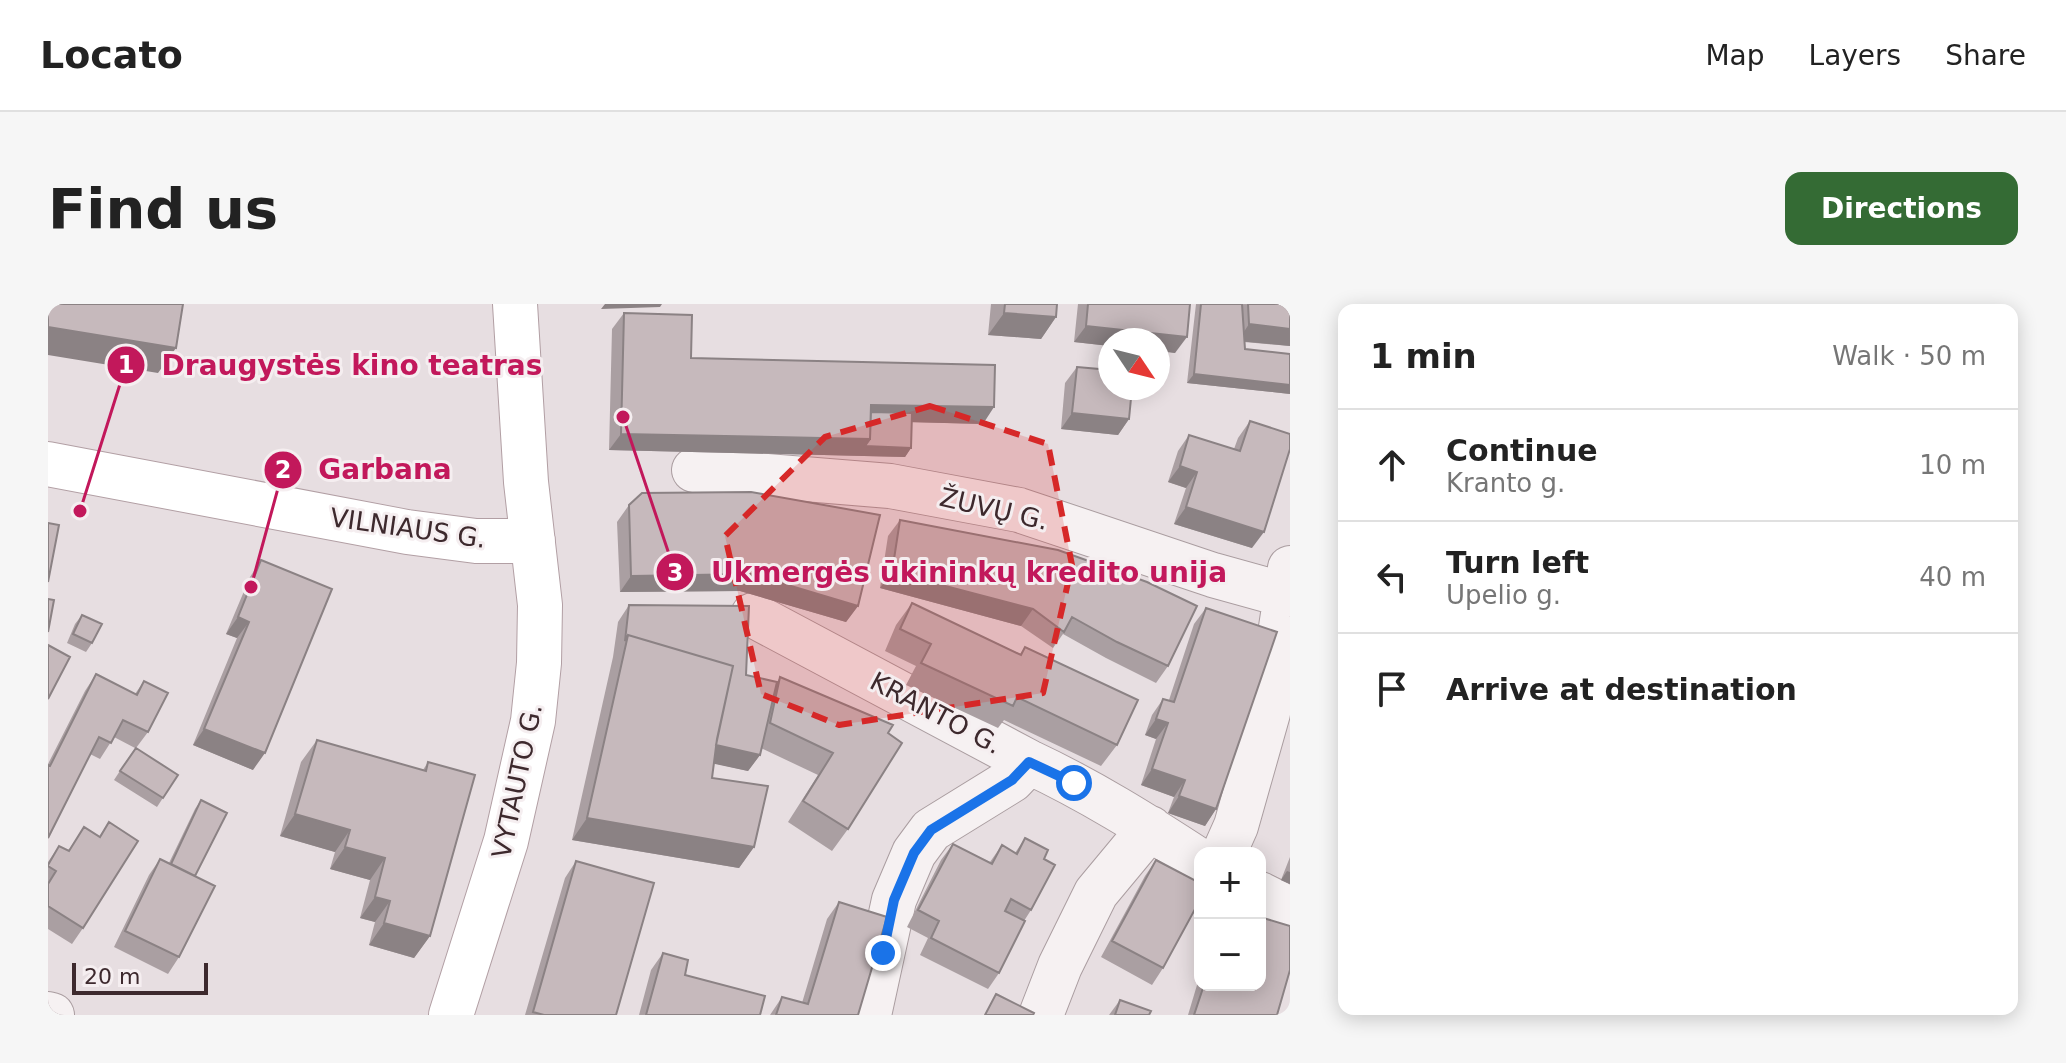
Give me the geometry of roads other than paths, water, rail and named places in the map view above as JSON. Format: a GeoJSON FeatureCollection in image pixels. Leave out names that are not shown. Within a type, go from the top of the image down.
{"type":"FeatureCollection","features":[{"type":"Feature","properties":{"kind":"main road","name":"VYTAUTO G."},"geometry":{"type":"LineString","coordinates":[[451,1015],[506,841],[533,721],[539,663],[540,605],[526,482],[515,304]]}},
{"type":"Feature","properties":{"kind":"main road","name":"VILNIAUS G."},"geometry":{"type":"LineString","coordinates":[[48,464],[407,532],[476,541],[533,541]]}},
{"type":"Feature","properties":{"kind":"street","name":"ŽUVŲ G."},"geometry":{"type":"LineString","coordinates":[[694,470],[890,486],[1019,510],[1213,575],[1289,575]]}},
{"type":"Feature","properties":{"kind":"street"},"geometry":{"type":"LineString","coordinates":[[1227,847],[1236,826],[1268,713],[1289,575]]}},
{"type":"Feature","properties":{"kind":"street","name":"KRANTO G."},"geometry":{"type":"LineString","coordinates":[[753,615],[1074,783],[1194,857]]}},
{"type":"Feature","properties":{"kind":"street"},"geometry":{"type":"LineString","coordinates":[[869,1015],[894,900],[914,853],[931,830],[1012,780],[1029,762]]}},
{"type":"Feature","properties":{"kind":"street"},"geometry":{"type":"LineString","coordinates":[[1041,1015],[1060,966],[1096,893],[1150,828]]}},
{"type":"Feature","properties":{"kind":"street"},"geometry":{"type":"LineString","coordinates":[[1266,897],[1290,909]]}},
{"type":"Feature","properties":{"kind":"place","name":"Ukmergės ūkininkų kredito unija"},"geometry":{"type":"Point","coordinates":[623,417]}},
{"type":"Feature","properties":{"kind":"place","name":"Draugystės kino teatras"},"geometry":{"type":"Point","coordinates":[80,511]}},
{"type":"Feature","properties":{"kind":"place","name":"Garbana"},"geometry":{"type":"Point","coordinates":[251,587]}}]}
